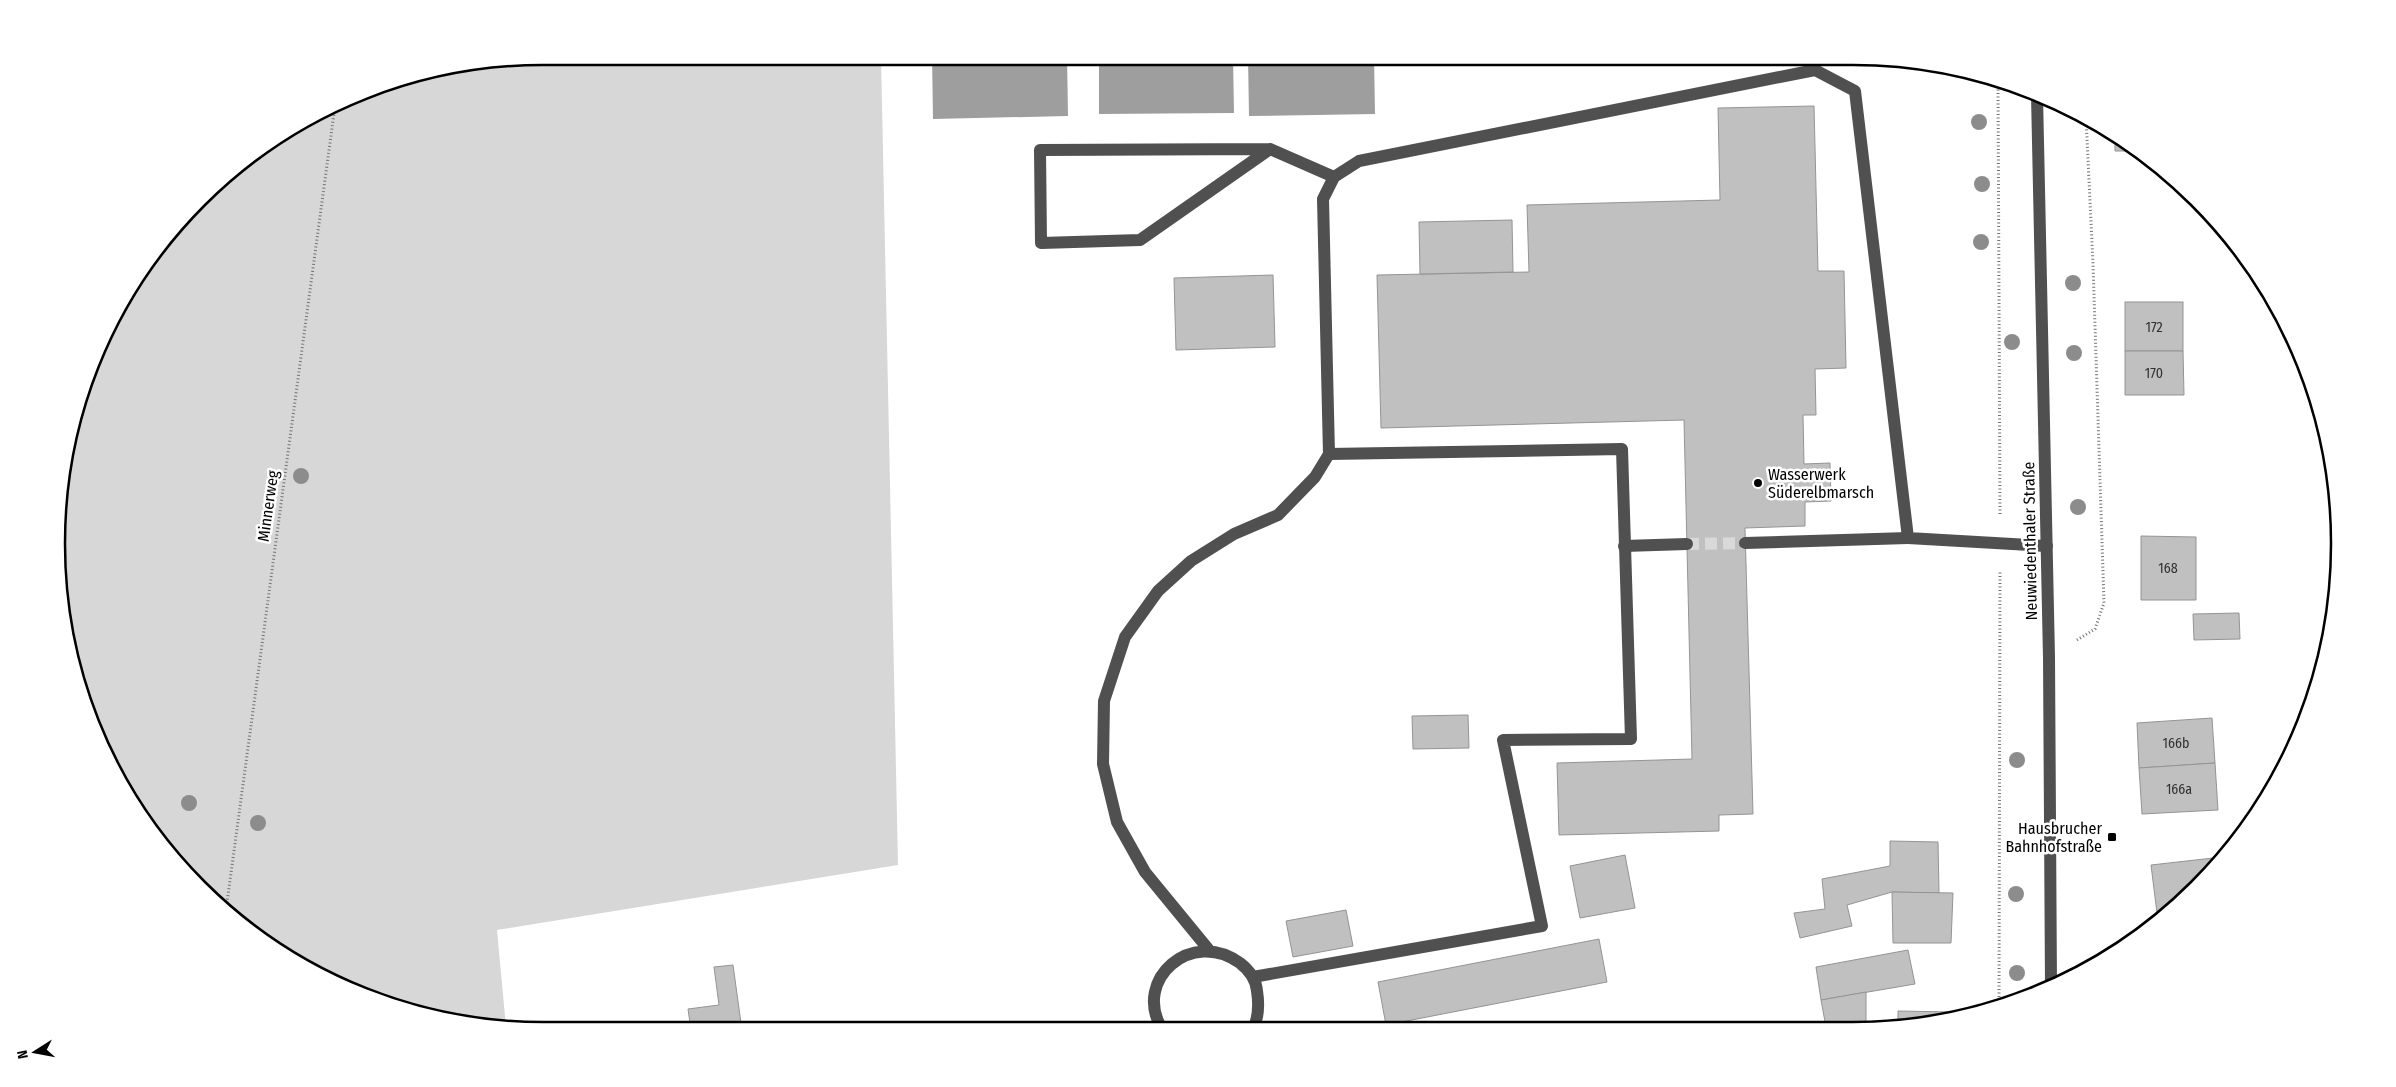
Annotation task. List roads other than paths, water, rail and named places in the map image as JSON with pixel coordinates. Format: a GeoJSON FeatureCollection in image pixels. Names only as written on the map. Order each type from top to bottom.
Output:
{"type":"FeatureCollection","features":[{"type":"Feature","properties":{"kind":"street"},"geometry":{"type":"LineString","coordinates":[[1210,950],[1145,872],[1117,822],[1103,764],[1104,701],[1125,637],[1158,591],[1191,561],[1234,534],[1278,515],[1315,477],[1329,454],[1323,199],[1334,177],[1358,161],[1815,70],[1855,91],[1908,538]]}},
{"type":"Feature","properties":{"kind":"street","name":"Neuwiedenthaler Straße"},"geometry":{"type":"LineString","coordinates":[[2037,102],[2049,657],[2051,979]]}},
{"type":"Feature","properties":{"kind":"street"},"geometry":{"type":"LineString","coordinates":[[1270,149],[1140,240],[1041,243],[1040,150],[1270,149],[1334,177]]}},
{"type":"Feature","properties":{"kind":"street"},"geometry":{"type":"LineString","coordinates":[[1253,977],[1542,926],[1503,740],[1631,739],[1622,449],[1329,454]]}},
{"type":"Feature","properties":{"kind":"street"},"geometry":{"type":"LineString","coordinates":[[1745,543],[1908,538],[2047,546]]}},
{"type":"Feature","properties":{"kind":"street"},"geometry":{"type":"LineString","coordinates":[[1624,546],[1687,544]]}},
{"type":"Feature","properties":{"kind":"street"},"geometry":{"type":"LineString","coordinates":[[1158,1022],[1154,1000],[1159,980],[1172,964],[1189,953],[1210,950],[1229,956],[1246,968],[1253,977],[1257,986],[1259,1006],[1255,1022]]}},
{"type":"Feature","properties":{"kind":"tunnel"},"geometry":{"type":"LineString","coordinates":[[1687,544],[1745,543]]}},
{"type":"Feature","properties":{"kind":"place","name":"Wasserwerk Süderelbmarsch"},"geometry":{"type":"Point","coordinates":[1758,483]}},
{"type":"Feature","properties":{"kind":"place","name":"Hausbrucher Bahnhofstraße"},"geometry":{"type":"Point","coordinates":[2112,837]}}]}
